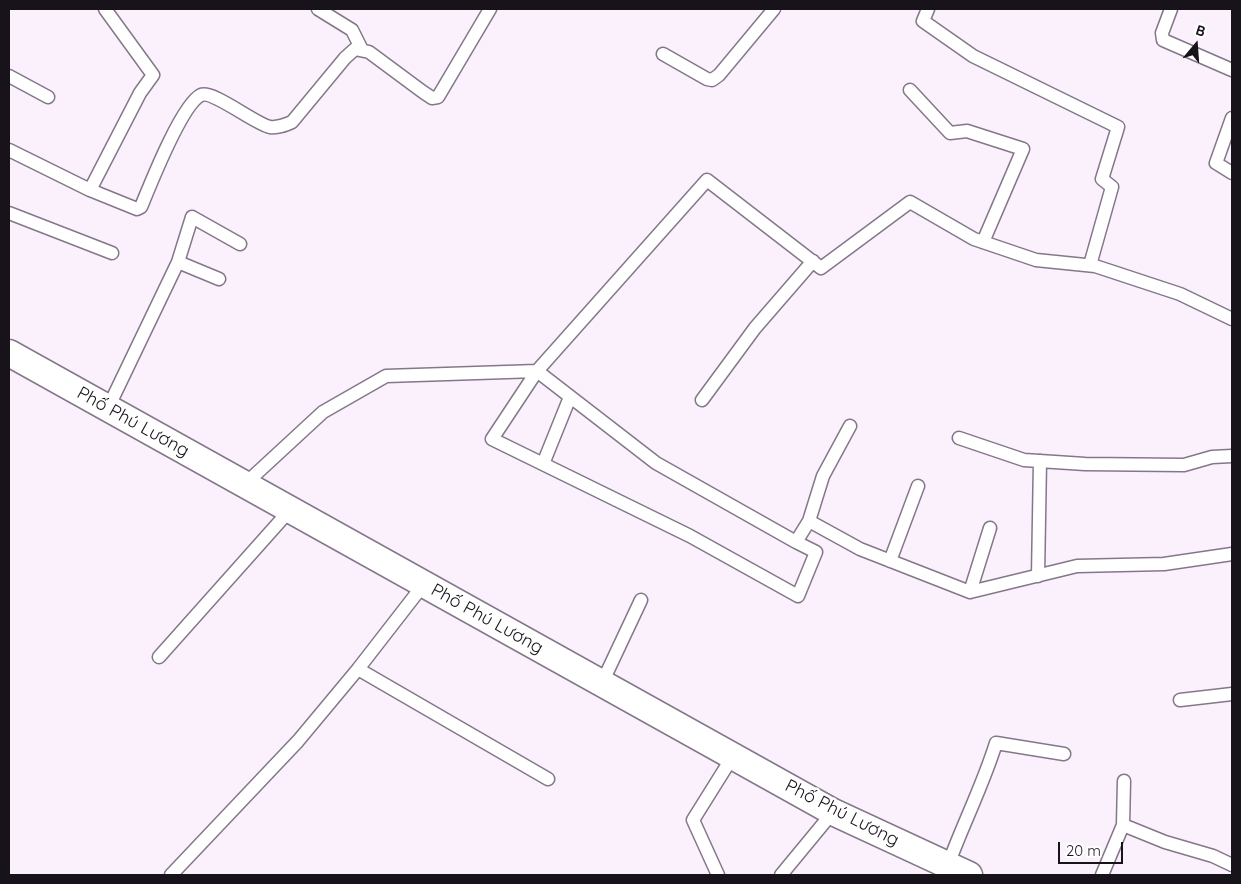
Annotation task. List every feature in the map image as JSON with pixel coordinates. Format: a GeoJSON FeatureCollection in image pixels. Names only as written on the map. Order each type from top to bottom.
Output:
{"type":"FeatureCollection","features":[{"type":"Feature","properties":{"kind":"street","name":"Phố Phú Lương"},"geometry":{"type":"LineString","coordinates":[[9,353],[833,812],[959,870]]}},
{"type":"Feature","properties":{"kind":"lane"},"geometry":{"type":"LineString","coordinates":[[90,190],[140,93],[154,75],[105,9]]}},
{"type":"Feature","properties":{"kind":"lane"},"geometry":{"type":"LineString","coordinates":[[318,9],[352,30],[362,50]]}},
{"type":"Feature","properties":{"kind":"lane"},"geometry":{"type":"LineString","coordinates":[[9,150],[90,190],[130,207],[141,207],[184,113],[199,96],[206,94],[215,98],[266,126],[284,126],[292,122],[351,51],[362,50],[369,52],[432,98],[438,97],[490,9]]}},
{"type":"Feature","properties":{"kind":"lane"},"geometry":{"type":"LineString","coordinates":[[663,54],[712,80],[719,75],[774,9]]}},
{"type":"Feature","properties":{"kind":"lane"},"geometry":{"type":"LineString","coordinates":[[928,9],[923,21],[973,56],[1118,127],[1102,179],[1112,187],[1090,265]]}},
{"type":"Feature","properties":{"kind":"lane"},"geometry":{"type":"LineString","coordinates":[[1171,9],[1162,33],[1163,40],[1232,70]]}},
{"type":"Feature","properties":{"kind":"lane"},"geometry":{"type":"LineString","coordinates":[[9,76],[48,97]]}},
{"type":"Feature","properties":{"kind":"lane"},"geometry":{"type":"LineString","coordinates":[[910,90],[950,133],[966,131],[1024,149],[983,242]]}},
{"type":"Feature","properties":{"kind":"lane"},"geometry":{"type":"LineString","coordinates":[[1232,118],[1216,163],[1232,173]]}},
{"type":"Feature","properties":{"kind":"lane"},"geometry":{"type":"LineString","coordinates":[[245,484],[323,412],[386,376],[537,370],[656,464],[816,552],[798,596],[690,536],[492,439],[537,370],[707,180],[821,268],[910,202],[974,239],[1036,260],[1090,265],[1180,294],[1232,319]]}},
{"type":"Feature","properties":{"kind":"lane"},"geometry":{"type":"LineString","coordinates":[[9,213],[112,254]]}},
{"type":"Feature","properties":{"kind":"lane"},"geometry":{"type":"LineString","coordinates":[[108,408],[178,262],[192,217],[240,244]]}},
{"type":"Feature","properties":{"kind":"lane"},"geometry":{"type":"LineString","coordinates":[[702,400],[755,328],[813,261]]}},
{"type":"Feature","properties":{"kind":"lane"},"geometry":{"type":"LineString","coordinates":[[178,262],[219,279]]}},
{"type":"Feature","properties":{"kind":"lane"},"geometry":{"type":"LineString","coordinates":[[543,464],[570,396]]}},
{"type":"Feature","properties":{"kind":"lane"},"geometry":{"type":"LineString","coordinates":[[796,542],[809,522],[823,476],[850,426]]}},
{"type":"Feature","properties":{"kind":"lane"},"geometry":{"type":"LineString","coordinates":[[959,438],[1024,460],[1184,465],[1212,457],[1232,456]]}},
{"type":"Feature","properties":{"kind":"lane"},"geometry":{"type":"LineString","coordinates":[[1038,576],[1040,461]]}},
{"type":"Feature","properties":{"kind":"lane"},"geometry":{"type":"LineString","coordinates":[[890,561],[918,486]]}},
{"type":"Feature","properties":{"kind":"lane"},"geometry":{"type":"LineString","coordinates":[[159,658],[290,510]]}},
{"type":"Feature","properties":{"kind":"lane"},"geometry":{"type":"LineString","coordinates":[[809,522],[860,549],[970,592],[1077,566],[1164,564],[1232,554]]}},
{"type":"Feature","properties":{"kind":"lane"},"geometry":{"type":"LineString","coordinates":[[970,592],[990,528]]}},
{"type":"Feature","properties":{"kind":"lane"},"geometry":{"type":"LineString","coordinates":[[172,875],[298,742],[424,584]]}},
{"type":"Feature","properties":{"kind":"lane"},"geometry":{"type":"LineString","coordinates":[[602,683],[641,600]]}},
{"type":"Feature","properties":{"kind":"lane"},"geometry":{"type":"LineString","coordinates":[[358,669],[548,779]]}},
{"type":"Feature","properties":{"kind":"lane"},"geometry":{"type":"LineString","coordinates":[[1180,700],[1232,694]]}},
{"type":"Feature","properties":{"kind":"lane"},"geometry":{"type":"LineString","coordinates":[[959,870],[966,815],[988,770],[996,743],[1064,754]]}},
{"type":"Feature","properties":{"kind":"lane"},"geometry":{"type":"LineString","coordinates":[[718,875],[693,820],[732,756]]}},
{"type":"Feature","properties":{"kind":"lane"},"geometry":{"type":"LineString","coordinates":[[1102,875],[1123,825],[1124,781]]}},
{"type":"Feature","properties":{"kind":"lane"},"geometry":{"type":"LineString","coordinates":[[781,875],[833,812]]}},
{"type":"Feature","properties":{"kind":"lane"},"geometry":{"type":"LineString","coordinates":[[1123,825],[1165,842],[1213,856],[1232,866]]}}]}
